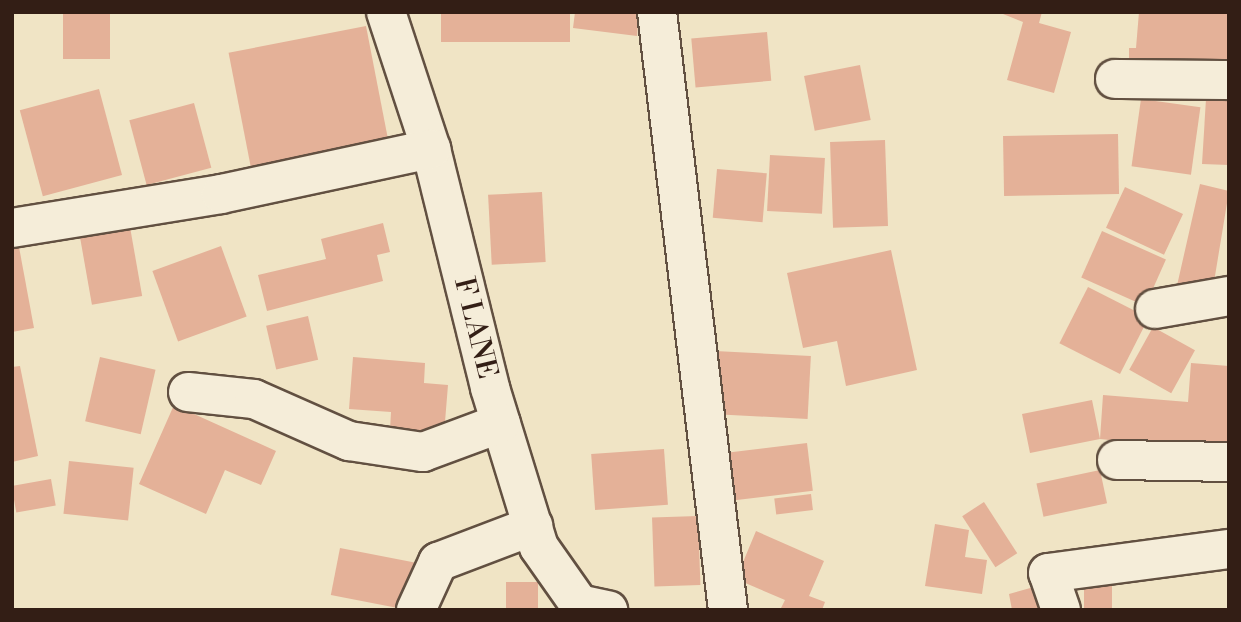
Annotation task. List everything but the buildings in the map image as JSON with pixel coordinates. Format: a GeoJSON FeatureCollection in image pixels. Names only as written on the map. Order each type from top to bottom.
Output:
{"type":"FeatureCollection","features":[{"type":"Feature","properties":{"kind":"street","name":"F LANE"},"geometry":{"type":"LineString","coordinates":[[386,12],[431,149],[501,423],[539,547],[579,604],[608,610]]}},
{"type":"Feature","properties":{"kind":"street"},"geometry":{"type":"LineString","coordinates":[[657,12],[728,610]]}},
{"type":"Feature","properties":{"kind":"street"},"geometry":{"type":"LineString","coordinates":[[1115,79],[1229,80]]}},
{"type":"Feature","properties":{"kind":"street"},"geometry":{"type":"LineString","coordinates":[[12,228],[221,194],[431,149]]}},
{"type":"Feature","properties":{"kind":"street"},"geometry":{"type":"LineString","coordinates":[[1155,309],[1229,296]]}},
{"type":"Feature","properties":{"kind":"street"},"geometry":{"type":"LineString","coordinates":[[188,392],[254,399],[349,441],[423,452],[501,423]]}},
{"type":"Feature","properties":{"kind":"street"},"geometry":{"type":"LineString","coordinates":[[1117,460],[1229,462]]}},
{"type":"Feature","properties":{"kind":"street"},"geometry":{"type":"LineString","coordinates":[[416,610],[438,562],[533,526]]}},
{"type":"Feature","properties":{"kind":"street"},"geometry":{"type":"LineString","coordinates":[[1061,610],[1048,573],[1229,549]]}}]}
